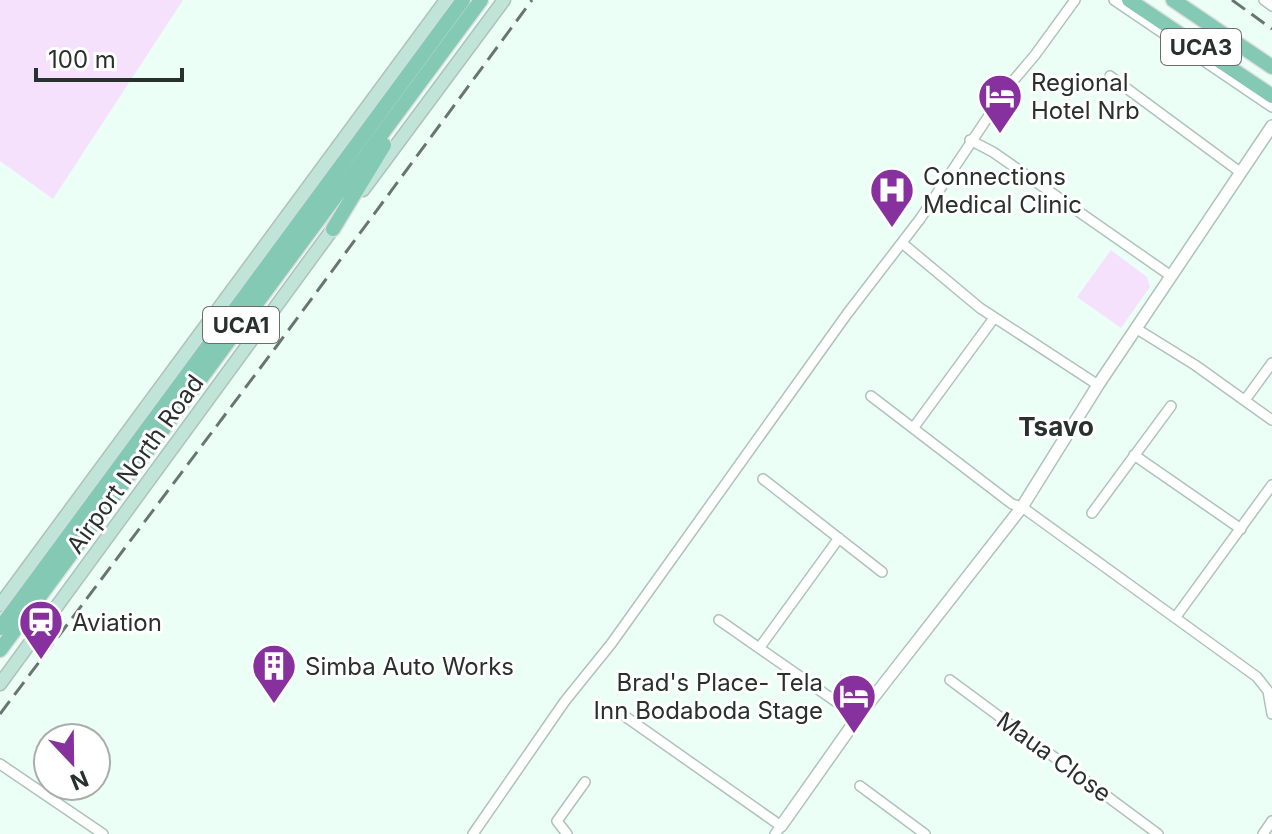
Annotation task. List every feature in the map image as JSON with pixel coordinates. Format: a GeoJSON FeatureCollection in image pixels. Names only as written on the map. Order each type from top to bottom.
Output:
{"type":"FeatureCollection","features":[{"type":"Feature","properties":{"kind":"main road","name":"Airport North Road"},"geometry":{"type":"LineString","coordinates":[[0,605],[446,0]]}},
{"type":"Feature","properties":{"kind":"main road","name":"Airport North Road"},"geometry":{"type":"LineString","coordinates":[[0,628],[463,0]]}},
{"type":"Feature","properties":{"kind":"main road","name":"Airport North Road"},"geometry":{"type":"LineString","coordinates":[[0,650],[481,0]]}},
{"type":"Feature","properties":{"kind":"main road","name":"Airport North Road"},"geometry":{"type":"LineString","coordinates":[[0,684],[504,0]]}},
{"type":"Feature","properties":{"kind":"main road","name":"UCA3"},"geometry":{"type":"LineString","coordinates":[[1129,0],[1272,96]]}},
{"type":"Feature","properties":{"kind":"main road","name":"UCA3"},"geometry":{"type":"LineString","coordinates":[[1173,0],[1272,67]]}},
{"type":"Feature","properties":{"kind":"main road"},"geometry":{"type":"LineString","coordinates":[[333,229],[382,150],[404,105]]}},
{"type":"Feature","properties":{"kind":"street"},"geometry":{"type":"LineString","coordinates":[[473,834],[565,701],[602,656],[847,314],[945,184],[970,140],[1008,87],[1075,0]]}},
{"type":"Feature","properties":{"kind":"street"},"geometry":{"type":"LineString","coordinates":[[1114,0],[1272,107]]}},
{"type":"Feature","properties":{"kind":"street"},"geometry":{"type":"LineString","coordinates":[[1264,0],[1272,6]]}},
{"type":"Feature","properties":{"kind":"street"},"geometry":{"type":"LineString","coordinates":[[1110,76],[1240,172]]}},
{"type":"Feature","properties":{"kind":"street"},"geometry":{"type":"LineString","coordinates":[[626,717],[778,830],[858,717],[1022,507],[1098,385],[1272,126]]}},
{"type":"Feature","properties":{"kind":"street"},"geometry":{"type":"LineString","coordinates":[[970,140],[993,152],[1171,276]]}},
{"type":"Feature","properties":{"kind":"street"},"geometry":{"type":"LineString","coordinates":[[902,243],[965,297],[1098,385]]}},
{"type":"Feature","properties":{"kind":"street"},"geometry":{"type":"LineString","coordinates":[[914,427],[994,318]]}},
{"type":"Feature","properties":{"kind":"street"},"geometry":{"type":"LineString","coordinates":[[1137,329],[1272,420]]}},
{"type":"Feature","properties":{"kind":"street"},"geometry":{"type":"LineString","coordinates":[[1245,400],[1272,363]]}},
{"type":"Feature","properties":{"kind":"street"},"geometry":{"type":"LineString","coordinates":[[871,396],[1012,504],[1022,507],[1257,677],[1270,691],[1272,714]]}},
{"type":"Feature","properties":{"kind":"street"},"geometry":{"type":"LineString","coordinates":[[1092,513],[1171,406]]}},
{"type":"Feature","properties":{"kind":"street"},"geometry":{"type":"LineString","coordinates":[[1134,455],[1241,529]]}},
{"type":"Feature","properties":{"kind":"street"},"geometry":{"type":"LineString","coordinates":[[763,479],[882,572]]}},
{"type":"Feature","properties":{"kind":"street"},"geometry":{"type":"LineString","coordinates":[[1175,618],[1272,485]]}},
{"type":"Feature","properties":{"kind":"street"},"geometry":{"type":"LineString","coordinates":[[760,647],[839,538]]}},
{"type":"Feature","properties":{"kind":"street"},"geometry":{"type":"LineString","coordinates":[[719,620],[858,717]]}},
{"type":"Feature","properties":{"kind":"street","name":"Maua Close"},"geometry":{"type":"LineString","coordinates":[[950,680],[1158,834]]}},
{"type":"Feature","properties":{"kind":"street"},"geometry":{"type":"LineString","coordinates":[[0,764],[103,834]]}},
{"type":"Feature","properties":{"kind":"street"},"geometry":{"type":"LineString","coordinates":[[567,834],[557,821],[585,782]]}},
{"type":"Feature","properties":{"kind":"street"},"geometry":{"type":"LineString","coordinates":[[860,786],[925,834]]}},
{"type":"Feature","properties":{"kind":"street"},"geometry":{"type":"LineString","coordinates":[[1263,834],[1272,821]]}},
{"type":"Feature","properties":{"kind":"shaded area"},"geometry":{"type":"Polygon","coordinates":[[[0,0],[183,0],[53,199],[0,161],[0,0]]]}},
{"type":"Feature","properties":{"kind":"shaded area"},"geometry":{"type":"Polygon","coordinates":[[[1111,250],[1147,277],[1150,287],[1121,328],[1077,297],[1111,250]]]}},
{"type":"Feature","properties":{"kind":"railway"},"geometry":{"type":"LineString","coordinates":[[0,714],[532,0]]}},
{"type":"Feature","properties":{"kind":"railway"},"geometry":{"type":"LineString","coordinates":[[1232,0],[1272,29]]}},
{"type":"Feature","properties":{"kind":"place","name":"Regional Hotel Nrb"},"geometry":{"type":"Point","coordinates":[1000,135]}},
{"type":"Feature","properties":{"kind":"place","name":"Connections Medical Clinic"},"geometry":{"type":"Point","coordinates":[892,229]}},
{"type":"Feature","properties":{"kind":"place","name":"Aviation"},"geometry":{"type":"Point","coordinates":[41,661]}},
{"type":"Feature","properties":{"kind":"place","name":"Simba Auto Works"},"geometry":{"type":"Point","coordinates":[274,705]}},
{"type":"Feature","properties":{"kind":"place","name":"Brad's Place- Tela Inn Bodaboda Stage"},"geometry":{"type":"Point","coordinates":[854,735]}},
{"type":"Feature","properties":{"kind":"district","name":"Tsavo"},"geometry":{"type":"Point","coordinates":[1056,426]}}]}
